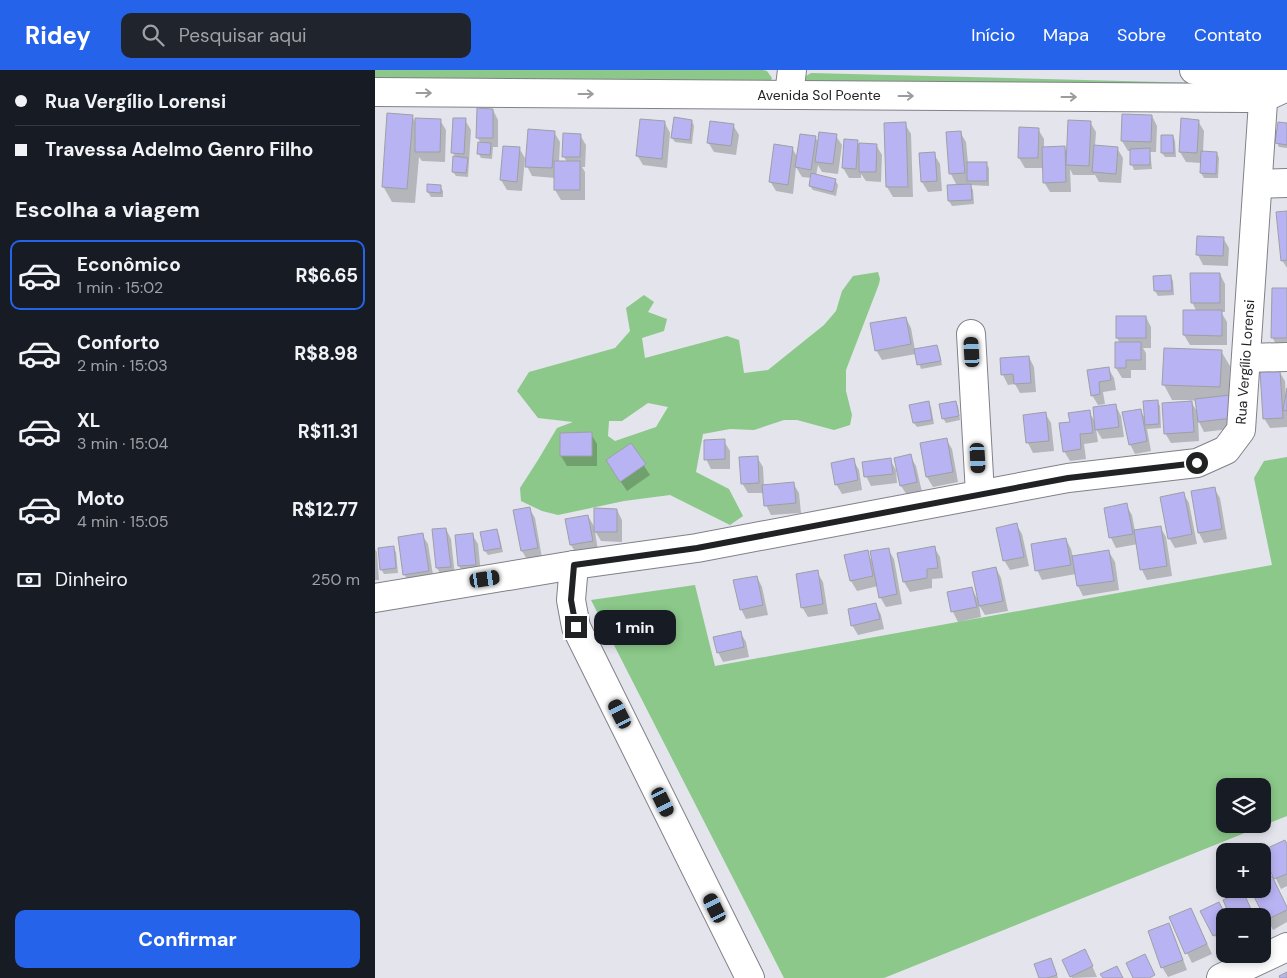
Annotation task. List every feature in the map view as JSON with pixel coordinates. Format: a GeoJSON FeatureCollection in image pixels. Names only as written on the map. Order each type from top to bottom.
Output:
{"type":"FeatureCollection","features":[{"type":"Feature","properties":{"kind":"street"},"geometry":{"type":"LineString","coordinates":[[1194,70],[1275,83]]}},
{"type":"Feature","properties":{"kind":"street","name":"Avenida Sol Poente"},"geometry":{"type":"LineString","coordinates":[[375,92],[790,82],[1275,83]]}},
{"type":"Feature","properties":{"kind":"street","name":"Rua Vergílio Lorensi"},"geometry":{"type":"LineString","coordinates":[[375,598],[574,565],[697,548],[1068,478],[1197,463],[1226,450],[1241,430],[1258,184],[1275,83]]}},
{"type":"Feature","properties":{"kind":"street"},"geometry":{"type":"LineString","coordinates":[[1258,184],[1287,183]]}},
{"type":"Feature","properties":{"kind":"street"},"geometry":{"type":"LineString","coordinates":[[971,334],[980,494]]}},
{"type":"Feature","properties":{"kind":"street"},"geometry":{"type":"LineString","coordinates":[[1246,358],[1287,357]]}},
{"type":"Feature","properties":{"kind":"street"},"geometry":{"type":"LineString","coordinates":[[574,565],[571,600],[576,627],[750,978]]}},
{"type":"Feature","properties":{"kind":"street"},"geometry":{"type":"LineString","coordinates":[[1221,978],[1287,947]]}},
{"type":"Feature","properties":{"kind":"green space"},"geometry":{"type":"Polygon","coordinates":[[[375,70],[763,70],[767,71],[772,78],[769,85],[375,80],[375,70]]]}},
{"type":"Feature","properties":{"kind":"green space"},"geometry":{"type":"Polygon","coordinates":[[[811,73],[1239,84],[1243,87],[803,82],[806,76],[811,73]]]}},
{"type":"Feature","properties":{"kind":"green space"},"geometry":{"type":"Polygon","coordinates":[[[878,272],[880,279],[846,370],[846,391],[852,415],[850,425],[834,430],[797,420],[784,420],[754,430],[730,429],[703,434],[696,472],[729,489],[743,516],[730,525],[670,495],[624,501],[558,515],[542,511],[521,501],[520,488],[557,428],[573,422],[538,418],[517,391],[529,372],[615,348],[630,331],[626,308],[644,295],[654,302],[648,312],[667,319],[664,331],[642,338],[645,358],[727,336],[739,340],[744,373],[768,370],[824,325],[836,311],[842,291],[853,276],[878,272]],[[648,403],[622,421],[609,421],[608,436],[615,441],[656,427],[668,407],[648,403]]]}},
{"type":"Feature","properties":{"kind":"green space"},"geometry":{"type":"Polygon","coordinates":[[[1287,457],[1287,816],[1271,822],[1271,778],[1216,778],[1216,833],[1245,833],[884,978],[784,978],[591,600],[695,585],[715,666],[1272,565],[1254,478],[1264,461],[1287,457]]]}},
{"type":"Feature","properties":{"kind":"building"},"geometry":{"type":"Polygon","coordinates":[[[477,108],[493,109],[493,138],[476,138],[477,108]]]}},
{"type":"Feature","properties":{"kind":"building"},"geometry":{"type":"Polygon","coordinates":[[[387,113],[413,115],[407,189],[382,187],[387,113]]]}},
{"type":"Feature","properties":{"kind":"building"},"geometry":{"type":"Polygon","coordinates":[[[1122,114],[1152,115],[1151,142],[1121,141],[1122,114]]]}},
{"type":"Feature","properties":{"kind":"building"},"geometry":{"type":"Polygon","coordinates":[[[674,117],[692,120],[690,140],[671,138],[674,117]]]}},
{"type":"Feature","properties":{"kind":"building"},"geometry":{"type":"Polygon","coordinates":[[[415,118],[441,119],[440,152],[415,152],[415,118]]]}},
{"type":"Feature","properties":{"kind":"building"},"geometry":{"type":"Polygon","coordinates":[[[453,118],[466,118],[464,154],[451,153],[453,118]]]}},
{"type":"Feature","properties":{"kind":"building"},"geometry":{"type":"Polygon","coordinates":[[[1181,118],[1199,120],[1197,153],[1179,152],[1181,118]]]}},
{"type":"Feature","properties":{"kind":"building"},"geometry":{"type":"Polygon","coordinates":[[[640,119],[665,121],[662,159],[636,156],[640,119]]]}},
{"type":"Feature","properties":{"kind":"building"},"geometry":{"type":"Polygon","coordinates":[[[1068,120],[1091,121],[1089,166],[1066,165],[1068,120]]]}},
{"type":"Feature","properties":{"kind":"building"},"geometry":{"type":"Polygon","coordinates":[[[710,121],[734,124],[731,146],[707,143],[710,121]]]}},
{"type":"Feature","properties":{"kind":"building"},"geometry":{"type":"Polygon","coordinates":[[[906,122],[908,187],[886,187],[884,123],[906,122]]]}},
{"type":"Feature","properties":{"kind":"building"},"geometry":{"type":"Polygon","coordinates":[[[1278,122],[1287,123],[1287,145],[1275,143],[1278,122]]]}},
{"type":"Feature","properties":{"kind":"building"},"geometry":{"type":"Polygon","coordinates":[[[1019,127],[1039,128],[1038,158],[1018,158],[1019,127]]]}},
{"type":"Feature","properties":{"kind":"building"},"geometry":{"type":"Polygon","coordinates":[[[528,129],[555,131],[552,168],[525,167],[528,129]]]}},
{"type":"Feature","properties":{"kind":"building"},"geometry":{"type":"Polygon","coordinates":[[[961,131],[965,173],[949,174],[946,132],[961,131]]]}},
{"type":"Feature","properties":{"kind":"building"},"geometry":{"type":"Polygon","coordinates":[[[819,132],[837,134],[833,164],[815,162],[819,132]]]}},
{"type":"Feature","properties":{"kind":"building"},"geometry":{"type":"Polygon","coordinates":[[[563,133],[581,134],[580,157],[562,157],[563,133]]]}},
{"type":"Feature","properties":{"kind":"building"},"geometry":{"type":"Polygon","coordinates":[[[800,134],[816,136],[811,170],[795,167],[800,134]]]}},
{"type":"Feature","properties":{"kind":"building"},"geometry":{"type":"Polygon","coordinates":[[[1161,135],[1173,135],[1174,153],[1161,153],[1161,135]]]}},
{"type":"Feature","properties":{"kind":"building"},"geometry":{"type":"Polygon","coordinates":[[[844,139],[858,140],[856,169],[842,168],[844,139]]]}},
{"type":"Feature","properties":{"kind":"building"},"geometry":{"type":"Polygon","coordinates":[[[478,142],[491,143],[490,155],[477,154],[478,142]]]}},
{"type":"Feature","properties":{"kind":"building"},"geometry":{"type":"Polygon","coordinates":[[[859,143],[877,144],[876,172],[859,172],[859,143]]]}},
{"type":"Feature","properties":{"kind":"building"},"geometry":{"type":"Polygon","coordinates":[[[774,144],[793,147],[788,185],[769,182],[774,144]]]}},
{"type":"Feature","properties":{"kind":"building"},"geometry":{"type":"Polygon","coordinates":[[[1094,145],[1118,147],[1116,174],[1092,172],[1094,145]]]}},
{"type":"Feature","properties":{"kind":"building"},"geometry":{"type":"Polygon","coordinates":[[[503,146],[520,147],[517,182],[500,180],[503,146]]]}},
{"type":"Feature","properties":{"kind":"building"},"geometry":{"type":"Polygon","coordinates":[[[1065,146],[1066,182],[1043,183],[1042,147],[1065,146]]]}},
{"type":"Feature","properties":{"kind":"building"},"geometry":{"type":"Polygon","coordinates":[[[1150,148],[1150,165],[1130,165],[1130,149],[1150,148]]]}},
{"type":"Feature","properties":{"kind":"building"},"geometry":{"type":"Polygon","coordinates":[[[1201,151],[1217,152],[1216,174],[1200,173],[1201,151]]]}},
{"type":"Feature","properties":{"kind":"building"},"geometry":{"type":"Polygon","coordinates":[[[935,152],[937,181],[921,182],[919,153],[935,152]]]}},
{"type":"Feature","properties":{"kind":"building"},"geometry":{"type":"Polygon","coordinates":[[[453,156],[468,158],[466,173],[452,172],[453,156]]]}},
{"type":"Feature","properties":{"kind":"building"},"geometry":{"type":"Polygon","coordinates":[[[554,161],[580,161],[580,190],[554,190],[554,161]]]}},
{"type":"Feature","properties":{"kind":"building"},"geometry":{"type":"Polygon","coordinates":[[[967,162],[987,162],[987,181],[967,181],[967,162]]]}},
{"type":"Feature","properties":{"kind":"building"},"geometry":{"type":"Polygon","coordinates":[[[811,173],[836,179],[833,192],[809,186],[811,173]]]}},
{"type":"Feature","properties":{"kind":"building"},"geometry":{"type":"Polygon","coordinates":[[[427,184],[441,185],[441,193],[427,192],[427,184]]]}},
{"type":"Feature","properties":{"kind":"building"},"geometry":{"type":"Polygon","coordinates":[[[971,184],[972,200],[948,201],[947,185],[971,184]]]}},
{"type":"Feature","properties":{"kind":"building"},"geometry":{"type":"Polygon","coordinates":[[[1287,211],[1287,260],[1281,261],[1276,212],[1287,211]]]}},
{"type":"Feature","properties":{"kind":"building"},"geometry":{"type":"Polygon","coordinates":[[[1197,236],[1224,237],[1223,256],[1196,255],[1197,236]]]}},
{"type":"Feature","properties":{"kind":"building"},"geometry":{"type":"Polygon","coordinates":[[[1190,273],[1220,273],[1220,303],[1191,303],[1190,273]]]}},
{"type":"Feature","properties":{"kind":"building"},"geometry":{"type":"Polygon","coordinates":[[[1171,275],[1172,291],[1154,291],[1153,276],[1171,275]]]}},
{"type":"Feature","properties":{"kind":"building"},"geometry":{"type":"Polygon","coordinates":[[[1272,288],[1287,288],[1287,338],[1271,338],[1272,288]]]}},
{"type":"Feature","properties":{"kind":"building"},"geometry":{"type":"Polygon","coordinates":[[[1183,310],[1222,310],[1222,336],[1183,335],[1183,310]]]}},
{"type":"Feature","properties":{"kind":"building"},"geometry":{"type":"Polygon","coordinates":[[[1116,316],[1146,316],[1146,338],[1116,338],[1116,316]]]}},
{"type":"Feature","properties":{"kind":"building"},"geometry":{"type":"Polygon","coordinates":[[[906,317],[911,344],[875,351],[870,323],[906,317]]]}},
{"type":"Feature","properties":{"kind":"building"},"geometry":{"type":"Polygon","coordinates":[[[1115,342],[1141,342],[1141,360],[1126,360],[1126,368],[1115,368],[1115,342]]]}},
{"type":"Feature","properties":{"kind":"building"},"geometry":{"type":"Polygon","coordinates":[[[937,345],[941,361],[917,365],[914,349],[937,345]]]}},
{"type":"Feature","properties":{"kind":"building"},"geometry":{"type":"Polygon","coordinates":[[[1164,348],[1222,350],[1220,387],[1162,385],[1164,348]]]}},
{"type":"Feature","properties":{"kind":"building"},"geometry":{"type":"Polygon","coordinates":[[[1029,356],[1031,383],[1014,384],[1013,374],[1001,375],[1000,358],[1029,356]]]}},
{"type":"Feature","properties":{"kind":"building"},"geometry":{"type":"Polygon","coordinates":[[[1109,367],[1111,380],[1099,382],[1100,394],[1091,396],[1087,370],[1109,367]]]}},
{"type":"Feature","properties":{"kind":"building"},"geometry":{"type":"Polygon","coordinates":[[[1280,370],[1283,418],[1263,419],[1260,371],[1280,370]]]}},
{"type":"Feature","properties":{"kind":"building"},"geometry":{"type":"Polygon","coordinates":[[[1287,388],[1287,411],[1283,410],[1287,388]]]}},
{"type":"Feature","properties":{"kind":"building"},"geometry":{"type":"Polygon","coordinates":[[[1230,395],[1233,418],[1198,422],[1195,399],[1230,395]]]}},
{"type":"Feature","properties":{"kind":"building"},"geometry":{"type":"Polygon","coordinates":[[[1158,400],[1159,424],[1145,425],[1143,401],[1158,400]]]}},
{"type":"Feature","properties":{"kind":"building"},"geometry":{"type":"Polygon","coordinates":[[[929,401],[932,420],[913,423],[909,405],[929,401]]]}},
{"type":"Feature","properties":{"kind":"building"},"geometry":{"type":"Polygon","coordinates":[[[956,401],[959,416],[942,419],[939,404],[956,401]]]}},
{"type":"Feature","properties":{"kind":"building"},"geometry":{"type":"Polygon","coordinates":[[[1192,401],[1194,432],[1164,434],[1162,403],[1192,401]]]}},
{"type":"Feature","properties":{"kind":"building"},"geometry":{"type":"Polygon","coordinates":[[[1116,404],[1119,427],[1095,430],[1093,407],[1116,404]]]}},
{"type":"Feature","properties":{"kind":"building"},"geometry":{"type":"Polygon","coordinates":[[[1141,409],[1147,441],[1129,445],[1122,412],[1141,409]]]}},
{"type":"Feature","properties":{"kind":"building"},"geometry":{"type":"Polygon","coordinates":[[[1090,410],[1093,433],[1080,434],[1081,449],[1063,452],[1059,423],[1070,422],[1068,413],[1090,410]]]}},
{"type":"Feature","properties":{"kind":"building"},"geometry":{"type":"Polygon","coordinates":[[[1046,412],[1049,441],[1026,443],[1023,415],[1046,412]]]}},
{"type":"Feature","properties":{"kind":"building"},"geometry":{"type":"Polygon","coordinates":[[[592,432],[592,456],[560,456],[560,433],[592,432]]]}},
{"type":"Feature","properties":{"kind":"building"},"geometry":{"type":"Polygon","coordinates":[[[947,438],[953,472],[926,477],[920,443],[947,438]]]}},
{"type":"Feature","properties":{"kind":"building"},"geometry":{"type":"Polygon","coordinates":[[[725,439],[725,459],[704,460],[704,440],[725,439]]]}},
{"type":"Feature","properties":{"kind":"building"},"geometry":{"type":"Polygon","coordinates":[[[631,443],[646,464],[620,482],[606,460],[631,443]]]}},
{"type":"Feature","properties":{"kind":"building"},"geometry":{"type":"Polygon","coordinates":[[[911,454],[917,482],[900,486],[894,458],[911,454]]]}},
{"type":"Feature","properties":{"kind":"building"},"geometry":{"type":"Polygon","coordinates":[[[758,456],[759,483],[741,484],[739,457],[758,456]]]}},
{"type":"Feature","properties":{"kind":"building"},"geometry":{"type":"Polygon","coordinates":[[[854,458],[858,480],[835,485],[831,463],[854,458]]]}},
{"type":"Feature","properties":{"kind":"building"},"geometry":{"type":"Polygon","coordinates":[[[891,458],[893,474],[864,477],[862,462],[891,458]]]}},
{"type":"Feature","properties":{"kind":"building"},"geometry":{"type":"Polygon","coordinates":[[[794,482],[796,503],[764,506],[762,485],[794,482]]]}},
{"type":"Feature","properties":{"kind":"building"},"geometry":{"type":"Polygon","coordinates":[[[1215,487],[1222,529],[1198,533],[1191,491],[1215,487]]]}},
{"type":"Feature","properties":{"kind":"building"},"geometry":{"type":"Polygon","coordinates":[[[1184,492],[1192,534],[1168,539],[1160,497],[1184,492]]]}},
{"type":"Feature","properties":{"kind":"building"},"geometry":{"type":"Polygon","coordinates":[[[1127,503],[1133,534],[1109,538],[1104,508],[1127,503]]]}},
{"type":"Feature","properties":{"kind":"building"},"geometry":{"type":"Polygon","coordinates":[[[530,507],[538,548],[521,551],[513,510],[530,507]]]}},
{"type":"Feature","properties":{"kind":"building"},"geometry":{"type":"Polygon","coordinates":[[[594,508],[617,509],[617,532],[594,532],[594,508]]]}},
{"type":"Feature","properties":{"kind":"building"},"geometry":{"type":"Polygon","coordinates":[[[588,515],[593,541],[570,545],[565,519],[588,515]]]}},
{"type":"Feature","properties":{"kind":"building"},"geometry":{"type":"Polygon","coordinates":[[[1017,523],[1024,557],[1003,561],[996,528],[1017,523]]]}},
{"type":"Feature","properties":{"kind":"building"},"geometry":{"type":"Polygon","coordinates":[[[1161,526],[1167,566],[1140,570],[1134,530],[1161,526]]]}},
{"type":"Feature","properties":{"kind":"building"},"geometry":{"type":"Polygon","coordinates":[[[446,528],[451,567],[436,568],[432,529],[446,528]]]}},
{"type":"Feature","properties":{"kind":"building"},"geometry":{"type":"Polygon","coordinates":[[[497,529],[501,548],[484,551],[480,532],[497,529]]]}},
{"type":"Feature","properties":{"kind":"building"},"geometry":{"type":"Polygon","coordinates":[[[423,533],[429,571],[403,575],[398,537],[423,533]]]}},
{"type":"Feature","properties":{"kind":"building"},"geometry":{"type":"Polygon","coordinates":[[[473,533],[476,565],[458,566],[455,535],[473,533]]]}},
{"type":"Feature","properties":{"kind":"building"},"geometry":{"type":"Polygon","coordinates":[[[1066,538],[1071,565],[1035,571],[1031,544],[1066,538]]]}},
{"type":"Feature","properties":{"kind":"building"},"geometry":{"type":"Polygon","coordinates":[[[394,546],[396,568],[380,570],[378,548],[394,546]]]}},
{"type":"Feature","properties":{"kind":"building"},"geometry":{"type":"Polygon","coordinates":[[[935,546],[938,568],[927,569],[927,578],[903,582],[897,553],[935,546]]]}},
{"type":"Feature","properties":{"kind":"building"},"geometry":{"type":"Polygon","coordinates":[[[889,548],[897,594],[879,598],[870,551],[889,548]]]}},
{"type":"Feature","properties":{"kind":"building"},"geometry":{"type":"Polygon","coordinates":[[[868,550],[873,576],[850,581],[844,555],[868,550]]]}},
{"type":"Feature","properties":{"kind":"building"},"geometry":{"type":"Polygon","coordinates":[[[1109,550],[1114,581],[1077,586],[1072,556],[1109,550]]]}},
{"type":"Feature","properties":{"kind":"building"},"geometry":{"type":"Polygon","coordinates":[[[996,567],[1003,601],[979,606],[972,572],[996,567]]]}},
{"type":"Feature","properties":{"kind":"building"},"geometry":{"type":"Polygon","coordinates":[[[818,570],[823,604],[801,608],[796,574],[818,570]]]}},
{"type":"Feature","properties":{"kind":"building"},"geometry":{"type":"Polygon","coordinates":[[[757,576],[763,605],[740,610],[733,580],[757,576]]]}},
{"type":"Feature","properties":{"kind":"building"},"geometry":{"type":"Polygon","coordinates":[[[972,587],[977,607],[951,612],[947,592],[972,587]]]}},
{"type":"Feature","properties":{"kind":"building"},"geometry":{"type":"Polygon","coordinates":[[[876,603],[880,619],[851,626],[848,609],[876,603]]]}},
{"type":"Feature","properties":{"kind":"building"},"geometry":{"type":"Polygon","coordinates":[[[741,631],[744,647],[717,653],[713,637],[741,631]]]}},
{"type":"Feature","properties":{"kind":"building"},"geometry":{"type":"Polygon","coordinates":[[[1285,840],[1287,844],[1287,874],[1274,879],[1271,873],[1271,846],[1285,840]]]}},
{"type":"Feature","properties":{"kind":"building"},"geometry":{"type":"Polygon","coordinates":[[[1271,877],[1287,910],[1271,918],[1271,908],[1260,908],[1255,898],[1271,898],[1271,877]]]}},
{"type":"Feature","properties":{"kind":"building"},"geometry":{"type":"Polygon","coordinates":[[[1227,898],[1246,898],[1250,908],[1226,908],[1223,900],[1227,898]]]}},
{"type":"Feature","properties":{"kind":"building"},"geometry":{"type":"Polygon","coordinates":[[[1219,902],[1222,908],[1216,908],[1216,934],[1213,936],[1200,911],[1219,902]]]}},
{"type":"Feature","properties":{"kind":"building"},"geometry":{"type":"Polygon","coordinates":[[[1191,908],[1207,944],[1185,954],[1169,917],[1191,908]]]}},
{"type":"Feature","properties":{"kind":"building"},"geometry":{"type":"Polygon","coordinates":[[[1169,923],[1183,960],[1161,968],[1148,931],[1169,923]]]}},
{"type":"Feature","properties":{"kind":"building"},"geometry":{"type":"Polygon","coordinates":[[[1085,949],[1093,966],[1070,977],[1062,960],[1085,949]]]}},
{"type":"Feature","properties":{"kind":"building"},"geometry":{"type":"Polygon","coordinates":[[[1145,954],[1155,975],[1149,978],[1133,978],[1126,963],[1145,954]]]}},
{"type":"Feature","properties":{"kind":"building"},"geometry":{"type":"Polygon","coordinates":[[[1051,958],[1057,975],[1039,978],[1034,964],[1051,958]]]}},
{"type":"Feature","properties":{"kind":"building"},"geometry":{"type":"Polygon","coordinates":[[[1117,966],[1123,978],[1103,978],[1100,974],[1117,966]]]}},
{"type":"Feature","properties":{"kind":"building"},"geometry":{"type":"Polygon","coordinates":[[[1287,972],[1287,978],[1280,978],[1279,976],[1287,972]]]}},
{"type":"Feature","properties":{"kind":"route"},"geometry":{"type":"LineString","coordinates":[[576,627],[571,600],[574,565],[697,548],[1068,478],[1197,463]]}}]}
